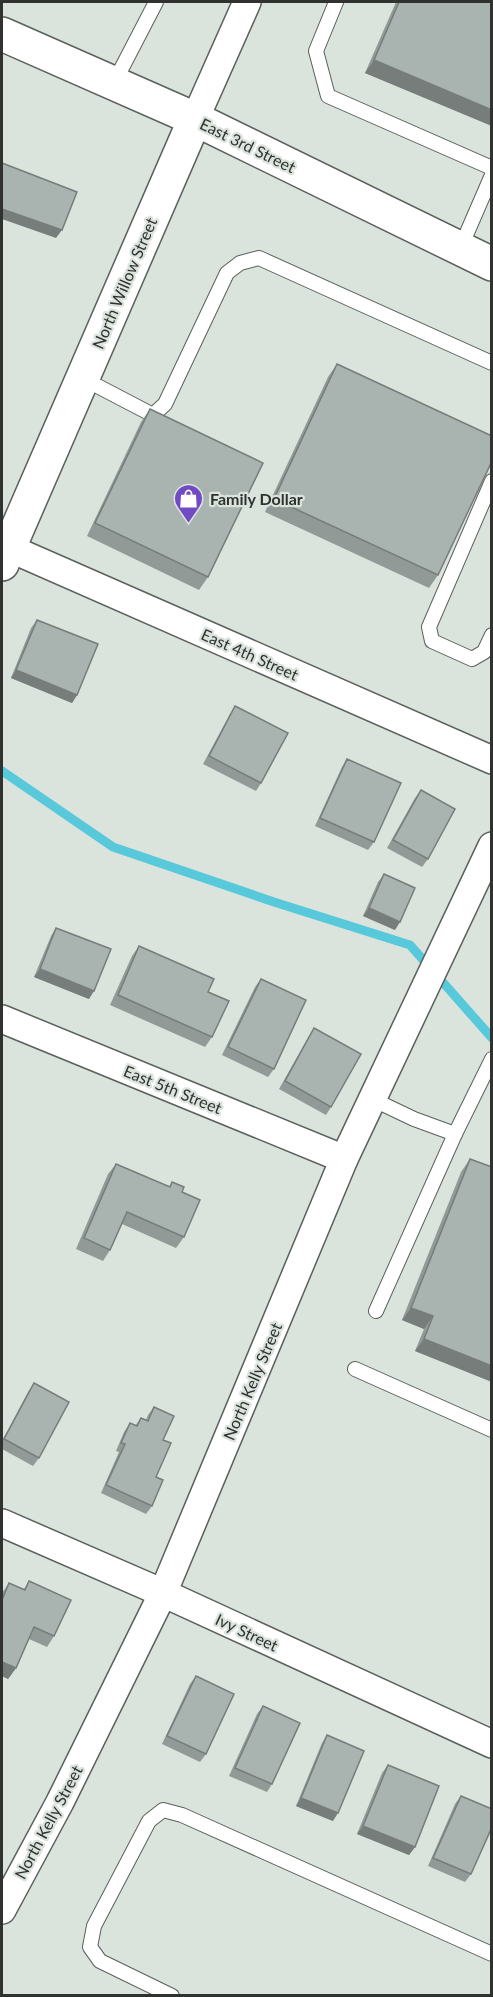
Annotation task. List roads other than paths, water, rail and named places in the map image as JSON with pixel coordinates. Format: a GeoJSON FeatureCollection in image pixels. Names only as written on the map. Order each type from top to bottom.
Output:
{"type":"FeatureCollection","features":[{"type":"Feature","properties":{"kind":"main road","name":"East 3rd Street"},"geometry":{"type":"LineString","coordinates":[[2,34],[195,119],[492,264]]}},
{"type":"Feature","properties":{"kind":"main road","name":"North Willow Street"},"geometry":{"type":"LineString","coordinates":[[5,556],[195,119]]}},
{"type":"Feature","properties":{"kind":"street","name":"North Willow Street"},"geometry":{"type":"LineString","coordinates":[[195,119],[247,2]]}},
{"type":"Feature","properties":{"kind":"street","name":"East 4th Street"},"geometry":{"type":"LineString","coordinates":[[5,556],[492,760]]}},
{"type":"Feature","properties":{"kind":"street","name":"North Kelly Street"},"geometry":{"type":"LineString","coordinates":[[2,1910],[60,1802],[163,1593],[344,1159],[492,846]]}},
{"type":"Feature","properties":{"kind":"street","name":"East 5th Street"},"geometry":{"type":"LineString","coordinates":[[2,1019],[344,1159]]}},
{"type":"Feature","properties":{"kind":"street","name":"Ivy Street"},"geometry":{"type":"LineString","coordinates":[[2,1523],[163,1593],[492,1744]]}},
{"type":"Feature","properties":{"kind":"lane"},"geometry":{"type":"LineString","coordinates":[[114,83],[156,2]]}},
{"type":"Feature","properties":{"kind":"lane"},"geometry":{"type":"LineString","coordinates":[[336,2],[316,51],[328,96],[492,168]]}},
{"type":"Feature","properties":{"kind":"lane"},"geometry":{"type":"LineString","coordinates":[[460,249],[492,175]]}},
{"type":"Feature","properties":{"kind":"lane"},"geometry":{"type":"LineString","coordinates":[[82,378],[153,415],[165,404],[227,273],[240,263],[259,258],[492,363]]}},
{"type":"Feature","properties":{"kind":"lane"},"geometry":{"type":"LineString","coordinates":[[492,481],[429,627],[432,640],[472,659],[484,652],[492,635]]}},
{"type":"Feature","properties":{"kind":"lane"},"geometry":{"type":"LineString","coordinates":[[376,1311],[455,1134],[492,1059]]}},
{"type":"Feature","properties":{"kind":"lane"},"geometry":{"type":"LineString","coordinates":[[372,1099],[414,1119],[455,1134]]}},
{"type":"Feature","properties":{"kind":"lane"},"geometry":{"type":"LineString","coordinates":[[355,1369],[492,1430]]}},
{"type":"Feature","properties":{"kind":"lane"},"geometry":{"type":"LineString","coordinates":[[172,1995],[100,1960],[90,1947],[94,1926],[133,1851],[149,1821],[163,1810],[182,1815],[492,1954]]}},
{"type":"Feature","properties":{"kind":"waterway"},"geometry":{"type":"LineString","coordinates":[[2,771],[113,847],[410,945],[492,1038]]}},
{"type":"Feature","properties":{"kind":"place","name":"Family Dollar"},"geometry":{"type":"Point","coordinates":[189,524]}}]}
